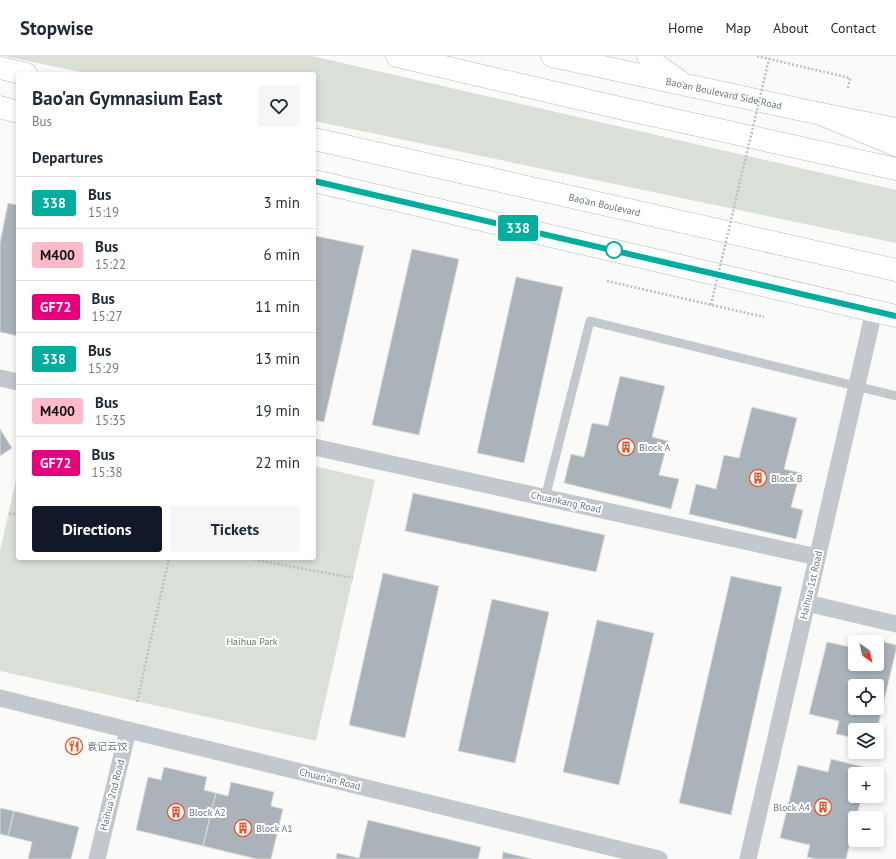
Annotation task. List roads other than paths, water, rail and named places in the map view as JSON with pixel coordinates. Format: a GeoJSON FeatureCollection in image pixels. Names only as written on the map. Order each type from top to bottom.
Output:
{"type":"FeatureCollection","features":[{"type":"Feature","properties":{"kind":"main road"},"geometry":{"type":"LineString","coordinates":[[397,56],[620,108],[896,168]]}},
{"type":"Feature","properties":{"kind":"main road","name":"Bao'an Boulevard Side Road"},"geometry":{"type":"LineString","coordinates":[[552,56],[896,129]]}},
{"type":"Feature","properties":{"kind":"main road"},"geometry":{"type":"LineString","coordinates":[[648,56],[654,63],[686,85]]}},
{"type":"Feature","properties":{"kind":"main road"},"geometry":{"type":"LineString","coordinates":[[0,68],[17,72]]}},
{"type":"Feature","properties":{"kind":"main road"},"geometry":{"type":"LineString","coordinates":[[0,107],[16,111]]}},
{"type":"Feature","properties":{"kind":"main road"},"geometry":{"type":"LineString","coordinates":[[821,114],[896,145]]}},
{"type":"Feature","properties":{"kind":"main road","name":"Bao'an Boulevard"},"geometry":{"type":"LineString","coordinates":[[316,139],[896,270]]}},
{"type":"Feature","properties":{"kind":"main road"},"geometry":{"type":"LineString","coordinates":[[316,180],[896,316]]}},
{"type":"Feature","properties":{"kind":"street","name":"Haihua 1st Road"},"geometry":{"type":"LineString","coordinates":[[748,859],[874,311]]}},
{"type":"Feature","properties":{"kind":"street"},"geometry":{"type":"LineString","coordinates":[[0,378],[16,382]]}},
{"type":"Feature","properties":{"kind":"street","name":"Chuankang Road"},"geometry":{"type":"LineString","coordinates":[[316,447],[817,557]]}},
{"type":"Feature","properties":{"kind":"street"},"geometry":{"type":"LineString","coordinates":[[807,603],[896,624]]}},
{"type":"Feature","properties":{"kind":"street","name":"Chuan’an Road"},"geometry":{"type":"LineString","coordinates":[[0,698],[659,859]]}},
{"type":"Feature","properties":{"kind":"street","name":"Haihua 2nd Road"},"geometry":{"type":"LineString","coordinates":[[96,859],[128,730]]}},
{"type":"Feature","properties":{"kind":"lane"},"geometry":{"type":"LineString","coordinates":[[545,498],[590,320],[896,396]]}},
{"type":"Feature","properties":{"kind":"place","name":"Block A"},"geometry":{"type":"Point","coordinates":[626,447]}},
{"type":"Feature","properties":{"kind":"place","name":"Block B"},"geometry":{"type":"Point","coordinates":[758,478]}},
{"type":"Feature","properties":{"kind":"place","name":"袁记云饺"},"geometry":{"type":"Point","coordinates":[74,746]}},
{"type":"Feature","properties":{"kind":"place","name":"Block A4"},"geometry":{"type":"Point","coordinates":[823,807]}},
{"type":"Feature","properties":{"kind":"place","name":"Block A2"},"geometry":{"type":"Point","coordinates":[176,812]}},
{"type":"Feature","properties":{"kind":"place","name":"Block A1"},"geometry":{"type":"Point","coordinates":[243,828]}},
{"type":"Feature","properties":{"kind":"park label","name":"Haihua Park"},"geometry":{"type":"Point","coordinates":[252,641]}}]}
